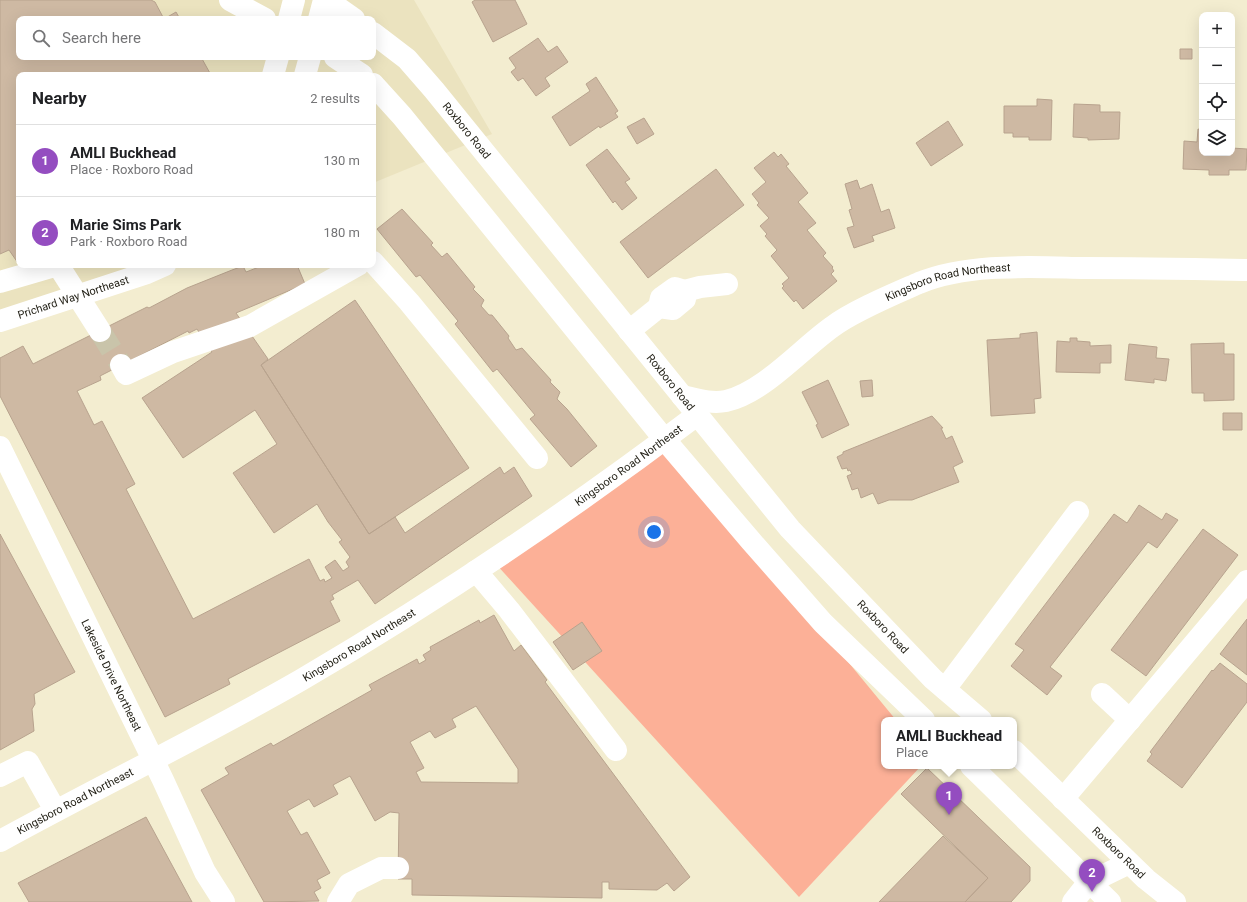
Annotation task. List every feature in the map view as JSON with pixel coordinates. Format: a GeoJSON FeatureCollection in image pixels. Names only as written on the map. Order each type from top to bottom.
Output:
{"type":"FeatureCollection","features":[{"type":"Feature","properties":{"kind":"main road"},"geometry":{"type":"LineString","coordinates":[[230,0],[259,16]]}},
{"type":"Feature","properties":{"kind":"main road"},"geometry":{"type":"LineString","coordinates":[[289,16],[294,0]]}},
{"type":"Feature","properties":{"kind":"main road"},"geometry":{"type":"LineString","coordinates":[[320,16],[326,0],[350,16]]}},
{"type":"Feature","properties":{"kind":"main road","name":"Roxboro Road"},"geometry":{"type":"LineString","coordinates":[[376,34],[407,59],[790,529],[933,679],[978,717]]}},
{"type":"Feature","properties":{"kind":"main road"},"geometry":{"type":"LineString","coordinates":[[275,72],[277,60]]}},
{"type":"Feature","properties":{"kind":"main road"},"geometry":{"type":"LineString","coordinates":[[305,72],[309,60]]}},
{"type":"Feature","properties":{"kind":"main road"},"geometry":{"type":"LineString","coordinates":[[340,60],[358,72]]}},
{"type":"Feature","properties":{"kind":"main road"},"geometry":{"type":"LineString","coordinates":[[376,87],[407,122],[665,440],[823,623],[921,717]]}},
{"type":"Feature","properties":{"kind":"main road"},"geometry":{"type":"LineString","coordinates":[[376,265],[409,302],[537,458]]}},
{"type":"Feature","properties":{"kind":"main road","name":"Kingsboro Road Northeast"},"geometry":{"type":"LineString","coordinates":[[682,396],[709,402],[725,401],[746,394],[759,386],[833,326],[877,302],[920,283],[966,271],[1014,267],[1247,270]]}},
{"type":"Feature","properties":{"kind":"main road"},"geometry":{"type":"LineString","coordinates":[[0,282],[48,268]]}},
{"type":"Feature","properties":{"kind":"main road"},"geometry":{"type":"LineString","coordinates":[[60,268],[100,331]]}},
{"type":"Feature","properties":{"kind":"main road","name":"Prichard Way Northeast"},"geometry":{"type":"LineString","coordinates":[[0,321],[79,296],[158,268]]}},
{"type":"Feature","properties":{"kind":"main road"},"geometry":{"type":"LineString","coordinates":[[121,365],[126,374],[173,352],[250,326],[353,268]]}},
{"type":"Feature","properties":{"kind":"main road"},"geometry":{"type":"LineString","coordinates":[[629,331],[659,307],[661,298],[675,288],[685,291],[700,286],[727,284]]}},
{"type":"Feature","properties":{"kind":"main road","name":"Kingsboro Road Northeast"},"geometry":{"type":"LineString","coordinates":[[0,841],[55,810],[153,760],[299,681],[403,619],[476,571],[665,440],[697,415]]}},
{"type":"Feature","properties":{"kind":"main road","name":"Lakeside Drive Northeast"},"geometry":{"type":"LineString","coordinates":[[0,447],[153,760],[205,872],[224,902]]}},
{"type":"Feature","properties":{"kind":"main road"},"geometry":{"type":"LineString","coordinates":[[945,689],[1078,512]]}},
{"type":"Feature","properties":{"kind":"main road"},"geometry":{"type":"LineString","coordinates":[[476,571],[509,610],[616,750]]}},
{"type":"Feature","properties":{"kind":"main road"},"geometry":{"type":"LineString","coordinates":[[1063,799],[1247,581]]}},
{"type":"Feature","properties":{"kind":"main road"},"geometry":{"type":"LineString","coordinates":[[1102,694],[1130,720]]}},
{"type":"Feature","properties":{"kind":"main road","name":"Roxboro Road"},"geometry":{"type":"LineString","coordinates":[[1017,754],[1129,863],[1174,902]]}},
{"type":"Feature","properties":{"kind":"main road"},"geometry":{"type":"LineString","coordinates":[[0,776],[28,762],[55,810]]}},
{"type":"Feature","properties":{"kind":"main road"},"geometry":{"type":"LineString","coordinates":[[974,769],[1088,883],[1110,902]]}},
{"type":"Feature","properties":{"kind":"main road"},"geometry":{"type":"LineString","coordinates":[[1073,902],[1088,883],[1129,863]]}},
{"type":"Feature","properties":{"kind":"main road"},"geometry":{"type":"LineString","coordinates":[[338,902],[349,884],[381,868],[398,868]]}},
{"type":"Feature","properties":{"kind":"shaded area"},"geometry":{"type":"Polygon","coordinates":[[[0,0],[414,0],[492,134],[376,182],[376,72],[16,72],[16,268],[153,268],[0,325],[0,0]]]}},
{"type":"Feature","properties":{"kind":"shaded area"},"geometry":{"type":"Polygon","coordinates":[[[665,440],[894,717],[881,717],[881,769],[918,769],[799,897],[495,563],[665,440]]]}},
{"type":"Feature","properties":{"kind":"building"},"geometry":{"type":"Polygon","coordinates":[[[0,0],[151,0],[155,2],[162,16],[16,16],[16,60],[203,60],[209,72],[16,72],[16,260],[9,250],[0,254],[0,0]]]}},
{"type":"Feature","properties":{"kind":"building"},"geometry":{"type":"Polygon","coordinates":[[[475,0],[515,0],[527,24],[493,42],[472,2],[475,0]]]}},
{"type":"Feature","properties":{"kind":"building"},"geometry":{"type":"Polygon","coordinates":[[[176,12],[178,16],[169,16],[176,12]]]}},
{"type":"Feature","properties":{"kind":"building"},"geometry":{"type":"Polygon","coordinates":[[[538,38],[548,52],[557,46],[568,62],[545,78],[550,86],[536,96],[523,78],[518,81],[511,72],[516,68],[509,58],[538,38]]]}},
{"type":"Feature","properties":{"kind":"building"},"geometry":{"type":"Polygon","coordinates":[[[1180,49],[1192,49],[1192,59],[1180,59],[1180,49]]]}},
{"type":"Feature","properties":{"kind":"building"},"geometry":{"type":"Polygon","coordinates":[[[596,77],[618,111],[615,113],[618,117],[600,128],[599,126],[570,146],[552,117],[590,91],[586,84],[596,77]]]}},
{"type":"Feature","properties":{"kind":"building"},"geometry":{"type":"Polygon","coordinates":[[[1037,99],[1052,100],[1051,140],[1029,140],[1029,137],[1013,137],[1013,133],[1004,133],[1004,106],[1037,106],[1037,99]]]}},
{"type":"Feature","properties":{"kind":"building"},"geometry":{"type":"Polygon","coordinates":[[[1074,104],[1100,105],[1100,112],[1120,112],[1119,139],[1088,140],[1088,138],[1073,137],[1074,104]]]}},
{"type":"Feature","properties":{"kind":"building"},"geometry":{"type":"Polygon","coordinates":[[[644,118],[654,134],[637,144],[627,127],[644,118]]]}},
{"type":"Feature","properties":{"kind":"building"},"geometry":{"type":"Polygon","coordinates":[[[948,121],[963,145],[931,166],[916,143],[948,121]]]}},
{"type":"Feature","properties":{"kind":"building"},"geometry":{"type":"Polygon","coordinates":[[[1198,129],[1199,156],[1235,156],[1235,148],[1247,149],[1246,170],[1229,170],[1229,175],[1209,175],[1209,170],[1183,169],[1184,141],[1197,142],[1198,129]]]}},
{"type":"Feature","properties":{"kind":"building"},"geometry":{"type":"Polygon","coordinates":[[[607,149],[630,179],[625,182],[637,198],[622,210],[615,201],[613,203],[586,165],[607,149]]]}},
{"type":"Feature","properties":{"kind":"building"},"geometry":{"type":"Polygon","coordinates":[[[774,152],[778,157],[781,154],[789,164],[786,166],[808,193],[798,202],[816,223],[807,230],[826,253],[823,256],[833,267],[832,268],[834,271],[831,274],[837,281],[803,309],[796,300],[794,302],[782,288],[784,286],[782,284],[789,278],[771,256],[777,250],[765,236],[767,234],[760,226],[769,218],[757,205],[759,203],[752,194],[766,182],[754,168],[774,152]]]}},
{"type":"Feature","properties":{"kind":"building"},"geometry":{"type":"Polygon","coordinates":[[[716,169],[744,205],[648,278],[620,242],[716,169]]]}},
{"type":"Feature","properties":{"kind":"building"},"geometry":{"type":"Polygon","coordinates":[[[857,180],[860,189],[872,184],[881,212],[889,209],[895,228],[872,236],[874,241],[854,248],[847,228],[854,226],[849,210],[852,209],[845,184],[857,180]]]}},
{"type":"Feature","properties":{"kind":"building"},"geometry":{"type":"Polygon","coordinates":[[[402,209],[433,243],[431,245],[442,257],[447,253],[475,287],[473,289],[484,300],[481,306],[489,315],[492,315],[509,336],[508,338],[516,350],[522,348],[551,380],[550,382],[560,392],[557,399],[597,446],[571,467],[530,419],[535,415],[497,369],[493,372],[455,324],[458,321],[420,275],[416,277],[377,229],[402,209]]]}},
{"type":"Feature","properties":{"kind":"building"},"geometry":{"type":"Polygon","coordinates":[[[238,268],[244,268],[246,272],[256,268],[298,268],[305,284],[236,313],[268,359],[261,365],[369,534],[395,517],[405,533],[500,467],[504,474],[514,467],[532,496],[375,604],[358,580],[332,595],[334,599],[330,601],[340,621],[228,679],[230,684],[165,717],[0,396],[0,358],[23,346],[33,364],[187,288],[238,268]],[[197,329],[189,333],[188,331],[100,376],[101,380],[77,391],[94,425],[102,421],[135,484],[126,489],[193,619],[309,559],[320,581],[324,579],[325,582],[332,578],[325,567],[335,560],[343,571],[349,567],[346,562],[350,557],[339,542],[342,540],[328,522],[317,504],[274,533],[233,473],[277,444],[255,410],[183,458],[142,398],[212,352],[197,329]]]}},
{"type":"Feature","properties":{"kind":"building"},"geometry":{"type":"Polygon","coordinates":[[[355,300],[469,468],[369,534],[261,365],[355,300]]]}},
{"type":"Feature","properties":{"kind":"building"},"geometry":{"type":"Polygon","coordinates":[[[1037,332],[1041,398],[1034,399],[1035,413],[991,416],[987,340],[1020,338],[1020,334],[1037,332]]]}},
{"type":"Feature","properties":{"kind":"building"},"geometry":{"type":"Polygon","coordinates":[[[1070,338],[1077,338],[1077,341],[1090,342],[1090,346],[1111,345],[1111,363],[1100,363],[1100,373],[1056,372],[1057,341],[1070,342],[1070,338]]]}},
{"type":"Feature","properties":{"kind":"building"},"geometry":{"type":"Polygon","coordinates":[[[1224,343],[1224,354],[1234,354],[1234,400],[1204,401],[1204,393],[1192,393],[1191,344],[1224,343]]]}},
{"type":"Feature","properties":{"kind":"building"},"geometry":{"type":"Polygon","coordinates":[[[1129,344],[1157,347],[1156,358],[1169,359],[1166,381],[1154,379],[1154,383],[1125,380],[1129,344]]]}},
{"type":"Feature","properties":{"kind":"building"},"geometry":{"type":"Polygon","coordinates":[[[828,380],[849,425],[822,438],[816,425],[818,424],[802,392],[828,380]]]}},
{"type":"Feature","properties":{"kind":"building"},"geometry":{"type":"Polygon","coordinates":[[[872,380],[873,396],[862,397],[860,381],[872,380]]]}},
{"type":"Feature","properties":{"kind":"building"},"geometry":{"type":"Polygon","coordinates":[[[1223,413],[1242,413],[1242,430],[1223,430],[1223,413]]]}},
{"type":"Feature","properties":{"kind":"building"},"geometry":{"type":"Polygon","coordinates":[[[932,416],[943,428],[941,428],[946,439],[952,436],[963,462],[953,467],[959,482],[912,500],[889,500],[878,504],[873,493],[861,498],[858,488],[852,490],[847,476],[852,474],[847,468],[842,469],[837,457],[843,454],[843,452],[932,416]]]}},
{"type":"Feature","properties":{"kind":"building"},"geometry":{"type":"Polygon","coordinates":[[[1139,505],[1162,520],[1166,513],[1178,520],[1157,548],[1148,542],[1050,667],[1062,676],[1047,695],[1011,666],[1024,650],[1015,644],[1114,514],[1127,523],[1139,505]]]}},
{"type":"Feature","properties":{"kind":"building"},"geometry":{"type":"Polygon","coordinates":[[[1203,529],[1238,555],[1146,676],[1111,650],[1203,529]]]}},
{"type":"Feature","properties":{"kind":"building"},"geometry":{"type":"Polygon","coordinates":[[[0,534],[75,672],[34,694],[35,704],[32,709],[34,731],[0,750],[0,534]]]}},
{"type":"Feature","properties":{"kind":"building"},"geometry":{"type":"Polygon","coordinates":[[[494,615],[514,651],[521,645],[547,680],[545,682],[690,877],[674,891],[667,883],[657,890],[609,889],[609,882],[602,882],[602,898],[412,895],[412,879],[398,879],[399,813],[390,812],[375,821],[350,776],[333,785],[338,794],[314,807],[309,799],[287,811],[301,835],[307,832],[330,873],[317,880],[321,888],[314,892],[319,901],[264,902],[201,790],[229,774],[225,768],[271,743],[273,746],[372,690],[369,685],[417,659],[419,664],[426,660],[423,655],[431,650],[430,647],[479,620],[480,623],[494,615]],[[476,706],[452,719],[456,727],[435,738],[430,731],[410,742],[424,768],[416,772],[421,782],[518,783],[518,769],[476,706]]]}},
{"type":"Feature","properties":{"kind":"building"},"geometry":{"type":"Polygon","coordinates":[[[1247,619],[1247,675],[1220,654],[1247,619]]]}},
{"type":"Feature","properties":{"kind":"building"},"geometry":{"type":"Polygon","coordinates":[[[582,622],[602,651],[573,670],[553,642],[582,622]]]}},
{"type":"Feature","properties":{"kind":"building"},"geometry":{"type":"Polygon","coordinates":[[[1220,663],[1247,684],[1247,702],[1182,788],[1147,761],[1152,754],[1150,752],[1212,670],[1213,671],[1220,663]]]}},
{"type":"Feature","properties":{"kind":"building"},"geometry":{"type":"Polygon","coordinates":[[[926,769],[928,769],[1030,867],[1030,881],[1011,902],[965,902],[988,878],[901,794],[926,769]]]}},
{"type":"Feature","properties":{"kind":"building"},"geometry":{"type":"Polygon","coordinates":[[[146,817],[192,902],[29,902],[18,883],[146,817]]]}},
{"type":"Feature","properties":{"kind":"building"},"geometry":{"type":"Polygon","coordinates":[[[943,836],[988,878],[965,902],[879,902],[943,836]]]}},
{"type":"Feature","properties":{"kind":"tunnel"},"geometry":{"type":"LineString","coordinates":[[100,331],[121,365]]}},
{"type":"Feature","properties":{"kind":"place","name":"AMLI Buckhead"},"geometry":{"type":"Point","coordinates":[949,815]}},
{"type":"Feature","properties":{"kind":"place","name":"Marie Sims Park"},"geometry":{"type":"Point","coordinates":[1092,892]}}]}
